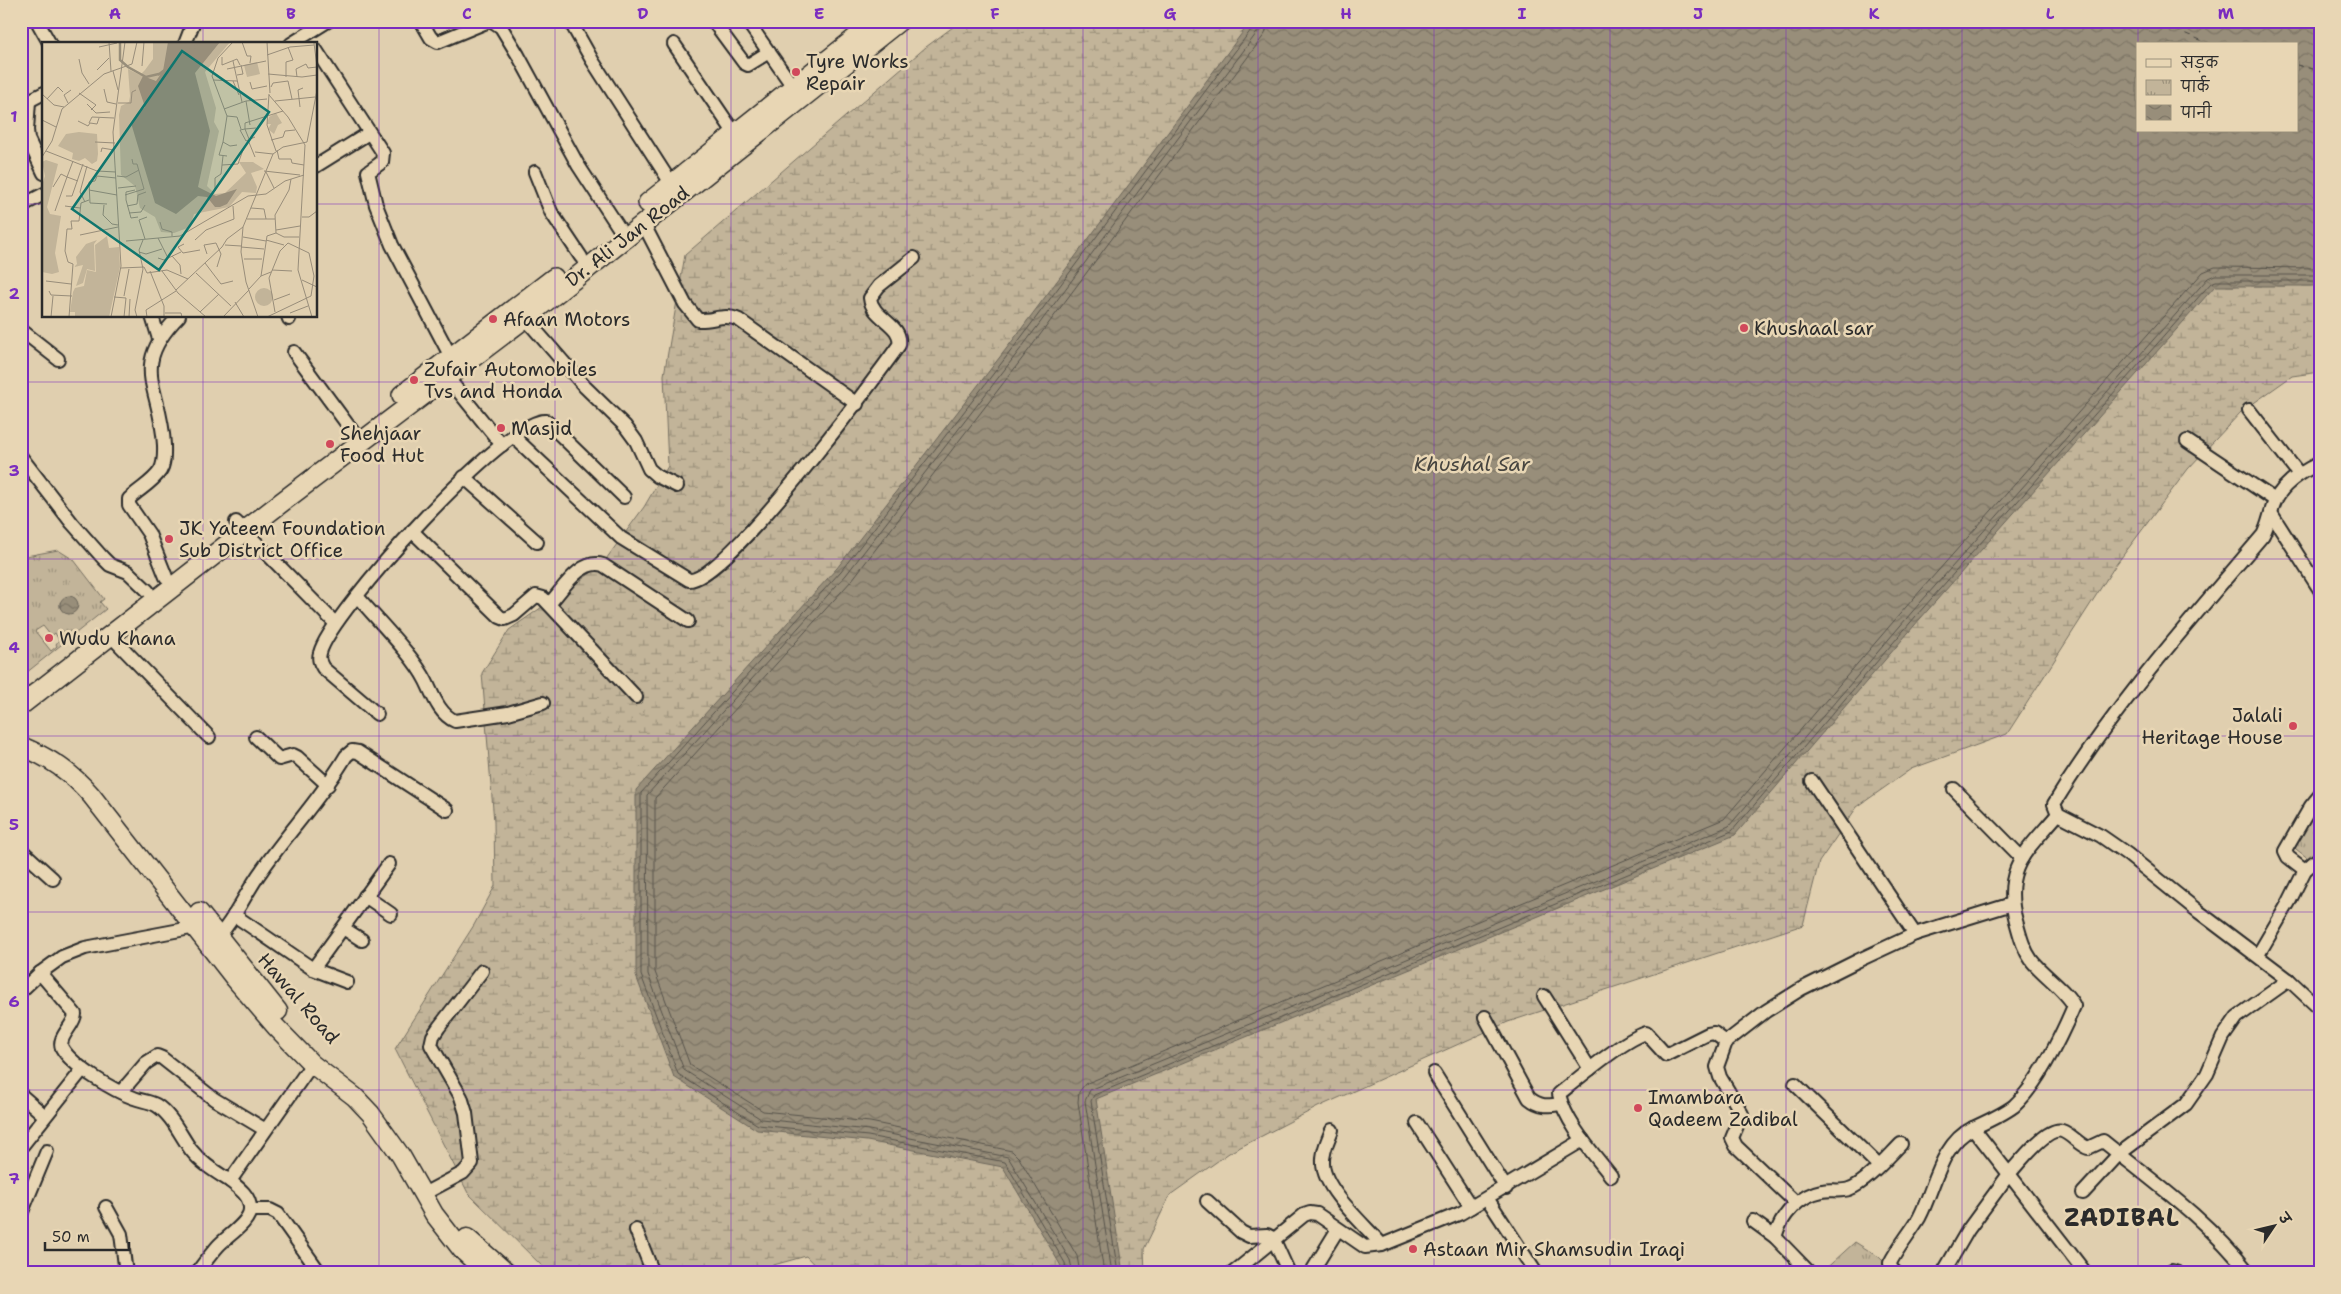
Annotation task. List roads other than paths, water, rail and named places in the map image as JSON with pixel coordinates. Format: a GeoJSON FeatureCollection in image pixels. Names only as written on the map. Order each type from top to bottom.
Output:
{"type":"FeatureCollection","features":[{"type":"Feature","properties":{"kind":"main road","name":"Dr. Ali Jan Road"},"geometry":{"type":"LineString","coordinates":[[21,690],[52,674],[111,636],[353,432],[581,257],[615,236],[643,223],[735,134],[794,88],[874,30],[900,21]]}},
{"type":"Feature","properties":{"kind":"main road","name":"Dr. Ali Jan Road"},"geometry":{"type":"LineString","coordinates":[[21,705],[52,674],[148,591],[240,527],[525,318],[615,236],[874,30]]}},
{"type":"Feature","properties":{"kind":"main road","name":"Hawal Road"},"geometry":{"type":"LineString","coordinates":[[21,746],[54,761],[75,778],[91,795],[196,926],[214,941],[308,1045],[373,1100],[398,1133],[431,1190],[460,1230],[483,1269]]}},
{"type":"Feature","properties":{"kind":"main road","name":"Hawal Road"},"geometry":{"type":"LineString","coordinates":[[54,761],[73,762],[86,772],[214,941],[276,1027],[312,1064],[349,1092],[372,1114],[396,1148],[434,1214],[462,1250],[483,1269],[507,1273]]}},
{"type":"Feature","properties":{"kind":"street"},"geometry":{"type":"LineString","coordinates":[[37,21],[49,42]]}},
{"type":"Feature","properties":{"kind":"street"},"geometry":{"type":"LineString","coordinates":[[186,42],[194,21]]}},
{"type":"Feature","properties":{"kind":"street"},"geometry":{"type":"LineString","coordinates":[[309,39],[328,21]]}},
{"type":"Feature","properties":{"kind":"street"},"geometry":{"type":"LineString","coordinates":[[421,21],[431,38],[438,42],[489,21],[501,27],[518,55],[615,236]]}},
{"type":"Feature","properties":{"kind":"street"},"geometry":{"type":"LineString","coordinates":[[570,21],[592,60],[675,190]]}},
{"type":"Feature","properties":{"kind":"street"},"geometry":{"type":"LineString","coordinates":[[713,21],[744,63],[748,65],[769,52]]}},
{"type":"Feature","properties":{"kind":"street"},"geometry":{"type":"LineString","coordinates":[[747,21],[794,88]]}},
{"type":"Feature","properties":{"kind":"street"},"geometry":{"type":"LineString","coordinates":[[674,44],[735,134]]}},
{"type":"Feature","properties":{"kind":"street"},"geometry":{"type":"LineString","coordinates":[[318,53],[384,158],[382,162],[368,172],[376,205],[400,262],[451,357]]}},
{"type":"Feature","properties":{"kind":"street"},"geometry":{"type":"LineString","coordinates":[[42,94],[25,103],[28,139],[42,169]]}},
{"type":"Feature","properties":{"kind":"street"},"geometry":{"type":"LineString","coordinates":[[318,165],[369,133]]}},
{"type":"Feature","properties":{"kind":"street"},"geometry":{"type":"LineString","coordinates":[[535,172],[551,212],[581,257]]}},
{"type":"Feature","properties":{"kind":"street"},"geometry":{"type":"LineString","coordinates":[[21,206],[42,195]]}},
{"type":"Feature","properties":{"kind":"street"},"geometry":{"type":"LineString","coordinates":[[643,223],[685,304],[698,320],[707,321],[723,316],[731,316],[739,320],[857,404]]}},
{"type":"Feature","properties":{"kind":"street"},"geometry":{"type":"LineString","coordinates":[[514,437],[621,538],[688,580],[700,578],[723,558],[754,526],[857,404],[899,345],[900,338],[897,331],[875,312],[870,298],[879,286],[914,258]]}},
{"type":"Feature","properties":{"kind":"street"},"geometry":{"type":"LineString","coordinates":[[153,318],[159,338]]}},
{"type":"Feature","properties":{"kind":"street"},"geometry":{"type":"LineString","coordinates":[[166,577],[149,534],[129,505],[129,500],[151,482],[161,470],[164,457],[163,437],[150,372],[150,360],[159,338],[176,318]]}},
{"type":"Feature","properties":{"kind":"street"},"geometry":{"type":"LineString","coordinates":[[525,318],[579,380],[625,426],[636,441],[649,469],[656,476],[677,486]]}},
{"type":"Feature","properties":{"kind":"street"},"geometry":{"type":"LineString","coordinates":[[21,330],[58,360]]}},
{"type":"Feature","properties":{"kind":"street"},"geometry":{"type":"LineString","coordinates":[[294,352],[353,432]]}},
{"type":"Feature","properties":{"kind":"street"},"geometry":{"type":"LineString","coordinates":[[447,377],[502,444]]}},
{"type":"Feature","properties":{"kind":"street"},"geometry":{"type":"LineString","coordinates":[[2248,410],[2299,474]]}},
{"type":"Feature","properties":{"kind":"street"},"geometry":{"type":"LineString","coordinates":[[378,714],[323,668],[319,660],[320,652],[335,623],[357,596],[412,531],[464,477],[502,444],[537,422],[546,421],[624,497]]}},
{"type":"Feature","properties":{"kind":"street"},"geometry":{"type":"LineString","coordinates":[[2187,441],[2275,500]]}},
{"type":"Feature","properties":{"kind":"street"},"geometry":{"type":"LineString","coordinates":[[21,457],[72,524],[102,558],[110,565],[128,572],[148,591]]}},
{"type":"Feature","properties":{"kind":"street"},"geometry":{"type":"LineString","coordinates":[[2320,463],[2299,474],[2275,500],[2268,526],[2263,535],[2177,637],[2091,748],[2054,804],[2058,814],[2114,844],[2199,912],[2289,980],[2320,1009]]}},
{"type":"Feature","properties":{"kind":"street"},"geometry":{"type":"LineString","coordinates":[[464,477],[537,542]]}},
{"type":"Feature","properties":{"kind":"street"},"geometry":{"type":"LineString","coordinates":[[2271,513],[2320,590]]}},
{"type":"Feature","properties":{"kind":"street"},"geometry":{"type":"LineString","coordinates":[[240,527],[335,623]]}},
{"type":"Feature","properties":{"kind":"street"},"geometry":{"type":"LineString","coordinates":[[412,531],[500,617],[505,618],[514,615],[536,596],[544,598],[636,697]]}},
{"type":"Feature","properties":{"kind":"street"},"geometry":{"type":"LineString","coordinates":[[550,603],[581,569],[595,562],[603,565],[688,621]]}},
{"type":"Feature","properties":{"kind":"street"},"geometry":{"type":"LineString","coordinates":[[357,596],[417,667],[440,708],[450,719],[455,721],[508,713],[543,702]]}},
{"type":"Feature","properties":{"kind":"street"},"geometry":{"type":"LineString","coordinates":[[111,636],[209,738]]}},
{"type":"Feature","properties":{"kind":"street"},"geometry":{"type":"LineString","coordinates":[[256,737],[280,759],[293,755],[297,757],[328,784]]}},
{"type":"Feature","properties":{"kind":"street"},"geometry":{"type":"LineString","coordinates":[[214,941],[234,916],[262,869],[328,784],[346,756],[352,751],[358,752],[447,810]]}},
{"type":"Feature","properties":{"kind":"street"},"geometry":{"type":"LineString","coordinates":[[1812,781],[1915,934]]}},
{"type":"Feature","properties":{"kind":"street"},"geometry":{"type":"LineString","coordinates":[[1954,789],[2022,858]]}},
{"type":"Feature","properties":{"kind":"street"},"geometry":{"type":"LineString","coordinates":[[2305,870],[2288,857],[2285,851],[2311,806],[2320,795]]}},
{"type":"Feature","properties":{"kind":"street"},"geometry":{"type":"LineString","coordinates":[[1896,1273],[1891,1268],[1890,1263],[1919,1219],[1950,1147],[1962,1133],[2013,1106],[2028,1090],[2040,1072],[2074,1006],[2032,960],[2024,948],[2012,904],[2012,881],[2022,858],[2058,814]]}},
{"type":"Feature","properties":{"kind":"street"},"geometry":{"type":"LineString","coordinates":[[21,850],[53,879]]}},
{"type":"Feature","properties":{"kind":"street"},"geometry":{"type":"LineString","coordinates":[[2258,956],[2305,870],[2320,858]]}},
{"type":"Feature","properties":{"kind":"street"},"geometry":{"type":"LineString","coordinates":[[313,969],[389,864]]}},
{"type":"Feature","properties":{"kind":"street"},"geometry":{"type":"LineString","coordinates":[[365,896],[391,914]]}},
{"type":"Feature","properties":{"kind":"street"},"geometry":{"type":"LineString","coordinates":[[1796,1203],[1736,1146],[1732,1138],[1742,1114],[1720,1077],[1717,1067],[1726,1042],[1766,1011],[1801,989],[1915,934],[2012,904]]}},
{"type":"Feature","properties":{"kind":"street"},"geometry":{"type":"LineString","coordinates":[[234,916],[313,969],[347,982]]}},
{"type":"Feature","properties":{"kind":"street"},"geometry":{"type":"LineString","coordinates":[[21,991],[40,973],[62,957],[85,948],[196,926]]}},
{"type":"Feature","properties":{"kind":"street"},"geometry":{"type":"LineString","coordinates":[[343,928],[362,940]]}},
{"type":"Feature","properties":{"kind":"street"},"geometry":{"type":"LineString","coordinates":[[431,1190],[463,1173],[472,1162],[466,1113],[461,1097],[434,1054],[431,1045],[436,1032],[482,971]]}},
{"type":"Feature","properties":{"kind":"street"},"geometry":{"type":"LineString","coordinates":[[40,973],[75,1014],[75,1020],[62,1039],[61,1045],[83,1069],[121,1092],[156,1105],[165,1112],[202,1162],[230,1181],[243,1192],[249,1201],[251,1210],[245,1220],[218,1246],[196,1273]]}},
{"type":"Feature","properties":{"kind":"street"},"geometry":{"type":"LineString","coordinates":[[2083,1193],[2119,1154],[2186,1104],[2207,1074],[2231,1024],[2237,1017],[2289,980]]}},
{"type":"Feature","properties":{"kind":"street"},"geometry":{"type":"LineString","coordinates":[[1544,996],[1590,1069]]}},
{"type":"Feature","properties":{"kind":"street"},"geometry":{"type":"LineString","coordinates":[[1485,1017],[1529,1098],[1537,1105],[1561,1104]]}},
{"type":"Feature","properties":{"kind":"street"},"geometry":{"type":"LineString","coordinates":[[1611,1176],[1583,1140],[1561,1104],[1559,1094],[1634,1038],[1646,1033],[1666,1055],[1708,1034],[1714,1033],[1726,1042]]}},
{"type":"Feature","properties":{"kind":"street"},"geometry":{"type":"LineString","coordinates":[[121,1092],[146,1062],[156,1056],[162,1058],[214,1098],[264,1129]]}},
{"type":"Feature","properties":{"kind":"street"},"geometry":{"type":"LineString","coordinates":[[230,1181],[264,1129],[291,1095],[312,1064]]}},
{"type":"Feature","properties":{"kind":"street"},"geometry":{"type":"LineString","coordinates":[[21,1147],[83,1069]]}},
{"type":"Feature","properties":{"kind":"street"},"geometry":{"type":"LineString","coordinates":[[1434,1073],[1506,1188]]}},
{"type":"Feature","properties":{"kind":"street"},"geometry":{"type":"LineString","coordinates":[[1795,1084],[1879,1166]]}},
{"type":"Feature","properties":{"kind":"street"},"geometry":{"type":"LineString","coordinates":[[21,1095],[45,1116]]}},
{"type":"Feature","properties":{"kind":"street"},"geometry":{"type":"LineString","coordinates":[[1417,1124],[1471,1207]]}},
{"type":"Feature","properties":{"kind":"street"},"geometry":{"type":"LineString","coordinates":[[1973,1128],[2084,1272]]}},
{"type":"Feature","properties":{"kind":"street"},"geometry":{"type":"LineString","coordinates":[[1332,1130],[1325,1148],[1322,1164],[1326,1176],[1332,1189],[1382,1245]]}},
{"type":"Feature","properties":{"kind":"street"},"geometry":{"type":"LineString","coordinates":[[1943,1273],[1968,1230],[2009,1174],[2031,1150],[2054,1132],[2062,1131],[2088,1148],[2103,1142],[2119,1154],[2189,1210],[2232,1251],[2249,1273]]}},
{"type":"Feature","properties":{"kind":"street"},"geometry":{"type":"LineString","coordinates":[[1233,1273],[1273,1238],[1304,1215],[1316,1214],[1365,1247],[1382,1245],[1446,1220],[1471,1207],[1506,1188],[1583,1140]]}},
{"type":"Feature","properties":{"kind":"street"},"geometry":{"type":"LineString","coordinates":[[1775,1237],[1778,1227],[1796,1203],[1809,1194],[1823,1190],[1849,1189],[1879,1166],[1901,1144]]}},
{"type":"Feature","properties":{"kind":"street"},"geometry":{"type":"LineString","coordinates":[[21,1214],[47,1152]]}},
{"type":"Feature","properties":{"kind":"street"},"geometry":{"type":"LineString","coordinates":[[1487,1198],[1536,1273]]}},
{"type":"Feature","properties":{"kind":"street"},"geometry":{"type":"LineString","coordinates":[[1207,1200],[1241,1232],[1249,1236],[1267,1235],[1273,1238],[1289,1273]]}},
{"type":"Feature","properties":{"kind":"street"},"geometry":{"type":"LineString","coordinates":[[106,1207],[121,1234],[126,1273]]}},
{"type":"Feature","properties":{"kind":"street"},"geometry":{"type":"LineString","coordinates":[[251,1210],[270,1210],[278,1214],[320,1273]]}},
{"type":"Feature","properties":{"kind":"street"},"geometry":{"type":"LineString","coordinates":[[1753,1221],[1775,1237],[1810,1273]]}},
{"type":"Feature","properties":{"kind":"street"},"geometry":{"type":"LineString","coordinates":[[1311,1273],[1338,1229]]}},
{"type":"Feature","properties":{"kind":"street"},"geometry":{"type":"LineString","coordinates":[[636,1230],[653,1273]]}},
{"type":"Feature","properties":{"kind":"street"},"geometry":{"type":"LineString","coordinates":[[2169,1273],[2172,1271],[2178,1273]]}},
{"type":"Feature","properties":{"kind":"water","name":"Khushal Sar"},"geometry":{"type":"Polygon","coordinates":[[[1251,21],[2320,21],[2320,286],[2215,286],[1920,619],[1735,835],[1096,1099],[1123,1273],[1062,1273],[1061,1266],[1003,1167],[867,1141],[757,1130],[674,1077],[636,976],[636,790],[837,568],[1013,340],[1251,21]]]}},
{"type":"Feature","properties":{"kind":"water"},"geometry":{"type":"Polygon","coordinates":[[[69,596],[75,599],[78,605],[75,611],[69,614],[63,611],[60,605],[63,599],[69,596]]]}},
{"type":"Feature","properties":{"kind":"place","name":"Tyre Works Repair"},"geometry":{"type":"Point","coordinates":[796,72]}},
{"type":"Feature","properties":{"kind":"place","name":"Afaan Motors"},"geometry":{"type":"Point","coordinates":[493,319]}},
{"type":"Feature","properties":{"kind":"place","name":"Khushaal sar"},"geometry":{"type":"Point","coordinates":[1744,328]}},
{"type":"Feature","properties":{"kind":"place","name":"Zufair Automobiles Tvs and Honda"},"geometry":{"type":"Point","coordinates":[414,380]}},
{"type":"Feature","properties":{"kind":"place","name":"Masjid"},"geometry":{"type":"Point","coordinates":[501,428]}},
{"type":"Feature","properties":{"kind":"place","name":"Shehjaar Food Hut"},"geometry":{"type":"Point","coordinates":[330,444]}},
{"type":"Feature","properties":{"kind":"place","name":"JK Yateem Foundation Sub District Office"},"geometry":{"type":"Point","coordinates":[169,539]}},
{"type":"Feature","properties":{"kind":"place","name":"Wudu Khana"},"geometry":{"type":"Point","coordinates":[49,638]}},
{"type":"Feature","properties":{"kind":"place","name":"Jalali Heritage House"},"geometry":{"type":"Point","coordinates":[2293,726]}},
{"type":"Feature","properties":{"kind":"place","name":"Imambara Qadeem Zadibal"},"geometry":{"type":"Point","coordinates":[1638,1108]}},
{"type":"Feature","properties":{"kind":"place","name":"Astaan Mir Shamsudin Iraqi"},"geometry":{"type":"Point","coordinates":[1413,1249]}},
{"type":"Feature","properties":{"kind":"district","name":"ZADIBAL"},"geometry":{"type":"Point","coordinates":[2122,1218]}}]}
